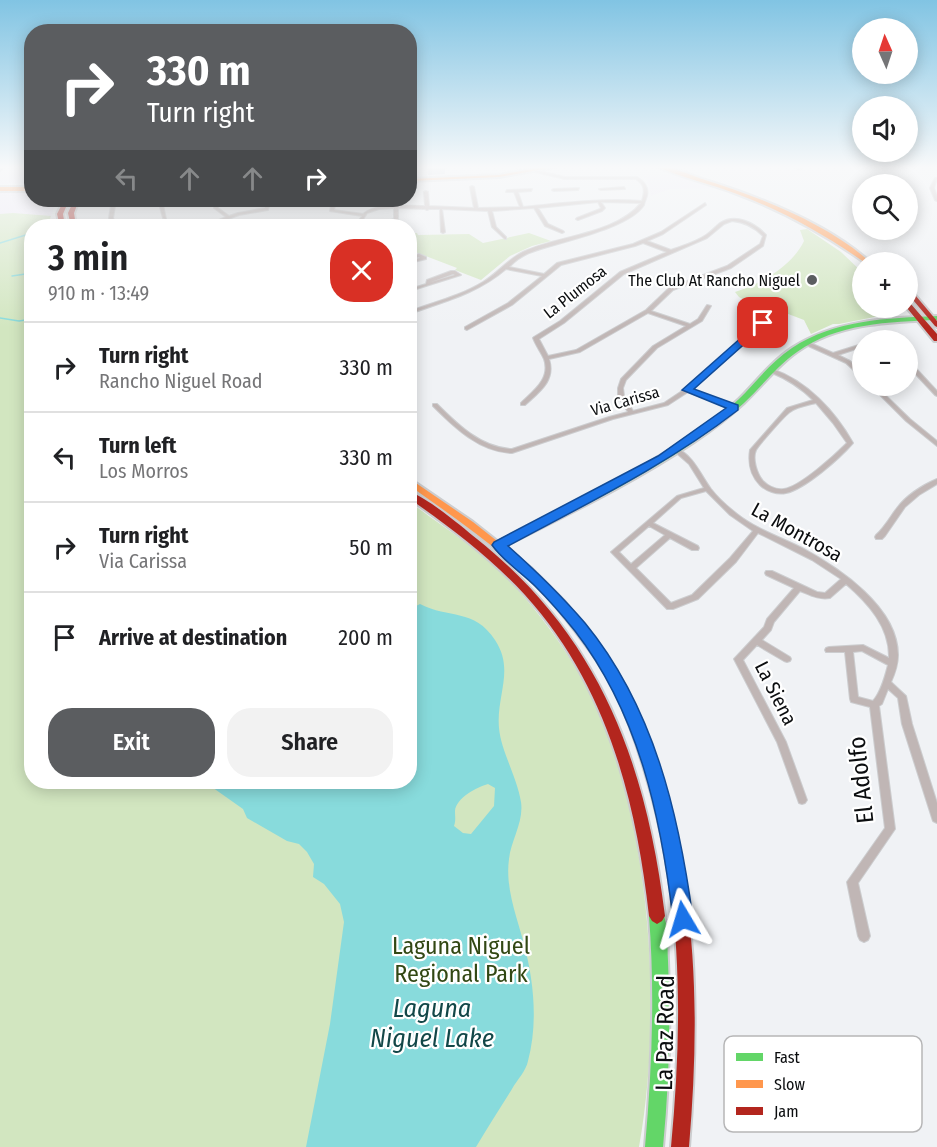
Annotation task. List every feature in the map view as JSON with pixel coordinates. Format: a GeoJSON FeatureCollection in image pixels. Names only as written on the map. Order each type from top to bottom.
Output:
{"type":"FeatureCollection","features":[{"type":"Feature","properties":{"kind":"main road"},"geometry":{"type":"LineString","coordinates":[[803,221],[854,252]]}},
{"type":"Feature","properties":{"kind":"main road"},"geometry":{"type":"LineString","coordinates":[[808,221],[832,230],[831,232],[843,241],[842,243]]}},
{"type":"Feature","properties":{"kind":"main road"},"geometry":{"type":"LineString","coordinates":[[813,221],[832,230],[864,252]]}},
{"type":"Feature","properties":{"kind":"main road"},"geometry":{"type":"LineString","coordinates":[[918,303],[931,320],[937,339]]}},
{"type":"Feature","properties":{"kind":"main road"},"geometry":{"type":"LineString","coordinates":[[918,311],[931,320]]}},
{"type":"Feature","properties":{"kind":"main road"},"geometry":{"type":"LineString","coordinates":[[424,504],[438,509],[482,540],[499,545],[676,450],[734,408],[772,371],[806,343],[826,334],[854,326],[931,320]]}},
{"type":"Feature","properties":{"kind":"main road","name":"La Paz Road"},"geometry":{"type":"LineString","coordinates":[[417,487],[499,545],[562,605],[598,653],[632,712],[657,778],[675,853],[686,951],[688,1050],[680,1147]]}},
{"type":"Feature","properties":{"kind":"main road","name":"La Paz Road"},"geometry":{"type":"LineString","coordinates":[[417,500],[488,553],[527,589],[578,656],[595,686],[617,737],[637,797],[655,907],[663,994],[661,1098],[654,1147]]}},
{"type":"Feature","properties":{"kind":"main road"},"geometry":{"type":"LineString","coordinates":[[499,545],[504,558],[528,584],[527,589]]}},
{"type":"Feature","properties":{"kind":"street"},"geometry":{"type":"LineString","coordinates":[[442,221],[443,232]]}},
{"type":"Feature","properties":{"kind":"street"},"geometry":{"type":"LineString","coordinates":[[493,221],[494,227],[505,238]]}},
{"type":"Feature","properties":{"kind":"street"},"geometry":{"type":"LineString","coordinates":[[544,221],[546,225],[562,232]]}},
{"type":"Feature","properties":{"kind":"street"},"geometry":{"type":"LineString","coordinates":[[417,309],[478,286],[526,252],[586,235],[619,221]]}},
{"type":"Feature","properties":{"kind":"street"},"geometry":{"type":"LineString","coordinates":[[467,328],[510,304],[544,275],[568,260],[643,241],[671,229],[681,221]]}},
{"type":"Feature","properties":{"kind":"street","name":"La Plumosa"},"geometry":{"type":"LineString","coordinates":[[522,404],[545,382],[549,370],[546,358],[536,340],[538,336],[562,322],[614,278],[706,237],[723,223],[734,221]]}},
{"type":"Feature","properties":{"kind":"street","name":"La Plumosa"},"geometry":{"type":"LineString","coordinates":[[648,310],[671,289],[721,271],[764,242],[765,236],[757,228],[737,221]]}},
{"type":"Feature","properties":{"kind":"street"},"geometry":{"type":"LineString","coordinates":[[643,241],[671,252]]}},
{"type":"Feature","properties":{"kind":"street"},"geometry":{"type":"LineString","coordinates":[[504,267],[544,275]]}},
{"type":"Feature","properties":{"kind":"street"},"geometry":{"type":"LineString","coordinates":[[417,288],[435,284],[459,274],[453,273],[429,281],[429,284]]}},
{"type":"Feature","properties":{"kind":"street"},"geometry":{"type":"LineString","coordinates":[[631,412],[621,398],[621,385],[624,379],[655,347],[704,316],[709,306]]}},
{"type":"Feature","properties":{"kind":"street"},"geometry":{"type":"LineString","coordinates":[[546,358],[578,351],[648,310],[690,326]]}},
{"type":"Feature","properties":{"kind":"street","name":"Via Carissa"},"geometry":{"type":"LineString","coordinates":[[435,405],[459,430],[506,452],[631,412],[666,404],[687,390],[763,323]]}},
{"type":"Feature","properties":{"kind":"street"},"geometry":{"type":"LineString","coordinates":[[806,343],[852,365]]}},
{"type":"Feature","properties":{"kind":"street"},"geometry":{"type":"LineString","coordinates":[[834,355],[852,349]]}},
{"type":"Feature","properties":{"kind":"street"},"geometry":{"type":"LineString","coordinates":[[772,371],[801,385],[816,401],[844,433],[849,446],[788,491],[775,491],[765,487],[753,468],[753,450],[789,409],[816,401]]}},
{"type":"Feature","properties":{"kind":"street"},"geometry":{"type":"LineString","coordinates":[[918,374],[937,394]]}},
{"type":"Feature","properties":{"kind":"street"},"geometry":{"type":"LineString","coordinates":[[687,390],[734,408]]}},
{"type":"Feature","properties":{"kind":"street"},"geometry":{"type":"LineString","coordinates":[[883,396],[937,444]]}},
{"type":"Feature","properties":{"kind":"street","name":"La Montrosa"},"geometry":{"type":"LineString","coordinates":[[676,450],[693,462],[707,489],[731,513],[757,530],[803,552],[846,579],[870,603],[882,620],[893,648],[893,664],[887,683]]}},
{"type":"Feature","properties":{"kind":"street"},"geometry":{"type":"LineString","coordinates":[[879,537],[888,529],[910,498],[937,481]]}},
{"type":"Feature","properties":{"kind":"street"},"geometry":{"type":"LineString","coordinates":[[707,489],[679,497],[615,552],[670,608],[695,597],[733,560],[757,530]]}},
{"type":"Feature","properties":{"kind":"street"},"geometry":{"type":"LineString","coordinates":[[648,523],[695,548]]}},
{"type":"Feature","properties":{"kind":"street"},"geometry":{"type":"LineString","coordinates":[[631,568],[670,534]]}},
{"type":"Feature","properties":{"kind":"street"},"geometry":{"type":"LineString","coordinates":[[770,573],[816,595],[827,596],[846,579]]}},
{"type":"Feature","properties":{"kind":"street","name":"La Siena"},"geometry":{"type":"LineString","coordinates":[[799,588],[738,659],[781,742],[802,800]]}},
{"type":"Feature","properties":{"kind":"street"},"geometry":{"type":"LineString","coordinates":[[756,640],[787,659]]}},
{"type":"Feature","properties":{"kind":"street"},"geometry":{"type":"LineString","coordinates":[[829,650],[863,648],[893,664]]}},
{"type":"Feature","properties":{"kind":"street"},"geometry":{"type":"LineString","coordinates":[[849,649],[854,699],[874,705],[879,701],[887,683],[902,696],[907,724],[937,818]]}},
{"type":"Feature","properties":{"kind":"street","name":"El Adolfo"},"geometry":{"type":"LineString","coordinates":[[864,936],[852,882],[890,829],[874,705]]}},
{"type":"Feature","properties":{"kind":"green space","name":"Laguna Niguel Regional Park"},"geometry":{"type":"Polygon","coordinates":[[[0,221],[24,221],[24,789],[417,789],[417,507],[466,543],[506,577],[562,646],[598,709],[615,753],[628,799],[645,898],[651,1000],[650,1050],[639,1147],[0,1147],[0,221]]]}},
{"type":"Feature","properties":{"kind":"green space","name":"The Club At Rancho Niguel"},"geometry":{"type":"Polygon","coordinates":[[[807,229],[841,252],[852,262],[852,318],[870,318],[833,324],[811,334],[804,320],[762,304],[754,305],[739,297],[735,292],[765,279],[784,266],[804,241],[800,230],[807,229]]]}},
{"type":"Feature","properties":{"kind":"green space"},"geometry":{"type":"Polygon","coordinates":[[[417,233],[418,235],[469,234],[483,243],[529,233],[551,241],[532,246],[510,256],[481,280],[455,270],[457,268],[417,253],[417,233]]]}},
{"type":"Feature","properties":{"kind":"water","name":"Laguna Niguel Lake"},"geometry":{"type":"Polygon","coordinates":[[[420,604],[470,619],[487,630],[495,640],[504,662],[499,716],[500,737],[521,802],[519,824],[510,852],[509,881],[512,902],[527,958],[534,1017],[527,1065],[476,1147],[306,1147],[330,1024],[344,922],[340,904],[324,884],[313,877],[314,864],[307,852],[299,844],[287,841],[247,818],[243,809],[215,789],[417,789],[417,606],[420,604]],[[488,784],[473,790],[456,806],[454,826],[463,833],[471,834],[494,806],[495,788],[488,784]]]}},
{"type":"Feature","properties":{"kind":"waterway"},"geometry":{"type":"LineString","coordinates":[[0,243],[24,236]]}},
{"type":"Feature","properties":{"kind":"waterway"},"geometry":{"type":"LineString","coordinates":[[12,276],[24,274]]}},
{"type":"Feature","properties":{"kind":"waterway"},"geometry":{"type":"LineString","coordinates":[[0,318],[24,320]]}},
{"type":"Feature","properties":{"kind":"traffic: fast"},"geometry":{"type":"LineString","coordinates":[[499,545],[613,487],[693,439],[728,414],[776,365],[804,344],[820,336],[852,326],[937,318]]}},
{"type":"Feature","properties":{"kind":"traffic: fast"},"geometry":{"type":"LineString","coordinates":[[654,1147],[661,1032],[661,974],[657,916]]}},
{"type":"Feature","properties":{"kind":"traffic: slow"},"geometry":{"type":"LineString","coordinates":[[801,221],[853,252]]}},
{"type":"Feature","properties":{"kind":"traffic: slow"},"geometry":{"type":"LineString","coordinates":[[417,487],[470,524],[527,570],[561,605],[600,656]]}},
{"type":"Feature","properties":{"kind":"traffic: jam"},"geometry":{"type":"LineString","coordinates":[[918,302],[937,325]]}},
{"type":"Feature","properties":{"kind":"traffic: jam"},"geometry":{"type":"LineString","coordinates":[[918,316],[937,339]]}},
{"type":"Feature","properties":{"kind":"traffic: jam"},"geometry":{"type":"LineString","coordinates":[[417,500],[464,534],[514,577],[544,610],[569,643],[590,678],[608,715],[636,794],[645,834],[657,916]]}},
{"type":"Feature","properties":{"kind":"traffic: jam"},"geometry":{"type":"LineString","coordinates":[[600,656],[626,702],[645,751],[672,848],[680,897],[688,996],[685,1096],[680,1147]]}},
{"type":"Feature","properties":{"kind":"place","name":"The Club At Rancho Niguel"},"geometry":{"type":"Point","coordinates":[812,280]}},
{"type":"Feature","properties":{"kind":"route"},"geometry":{"type":"LineString","coordinates":[[683,919],[675,853],[666,814],[657,778],[632,712],[618,685],[581,628],[562,605],[499,545],[662,459],[734,408],[687,390],[763,323]]}}]}
